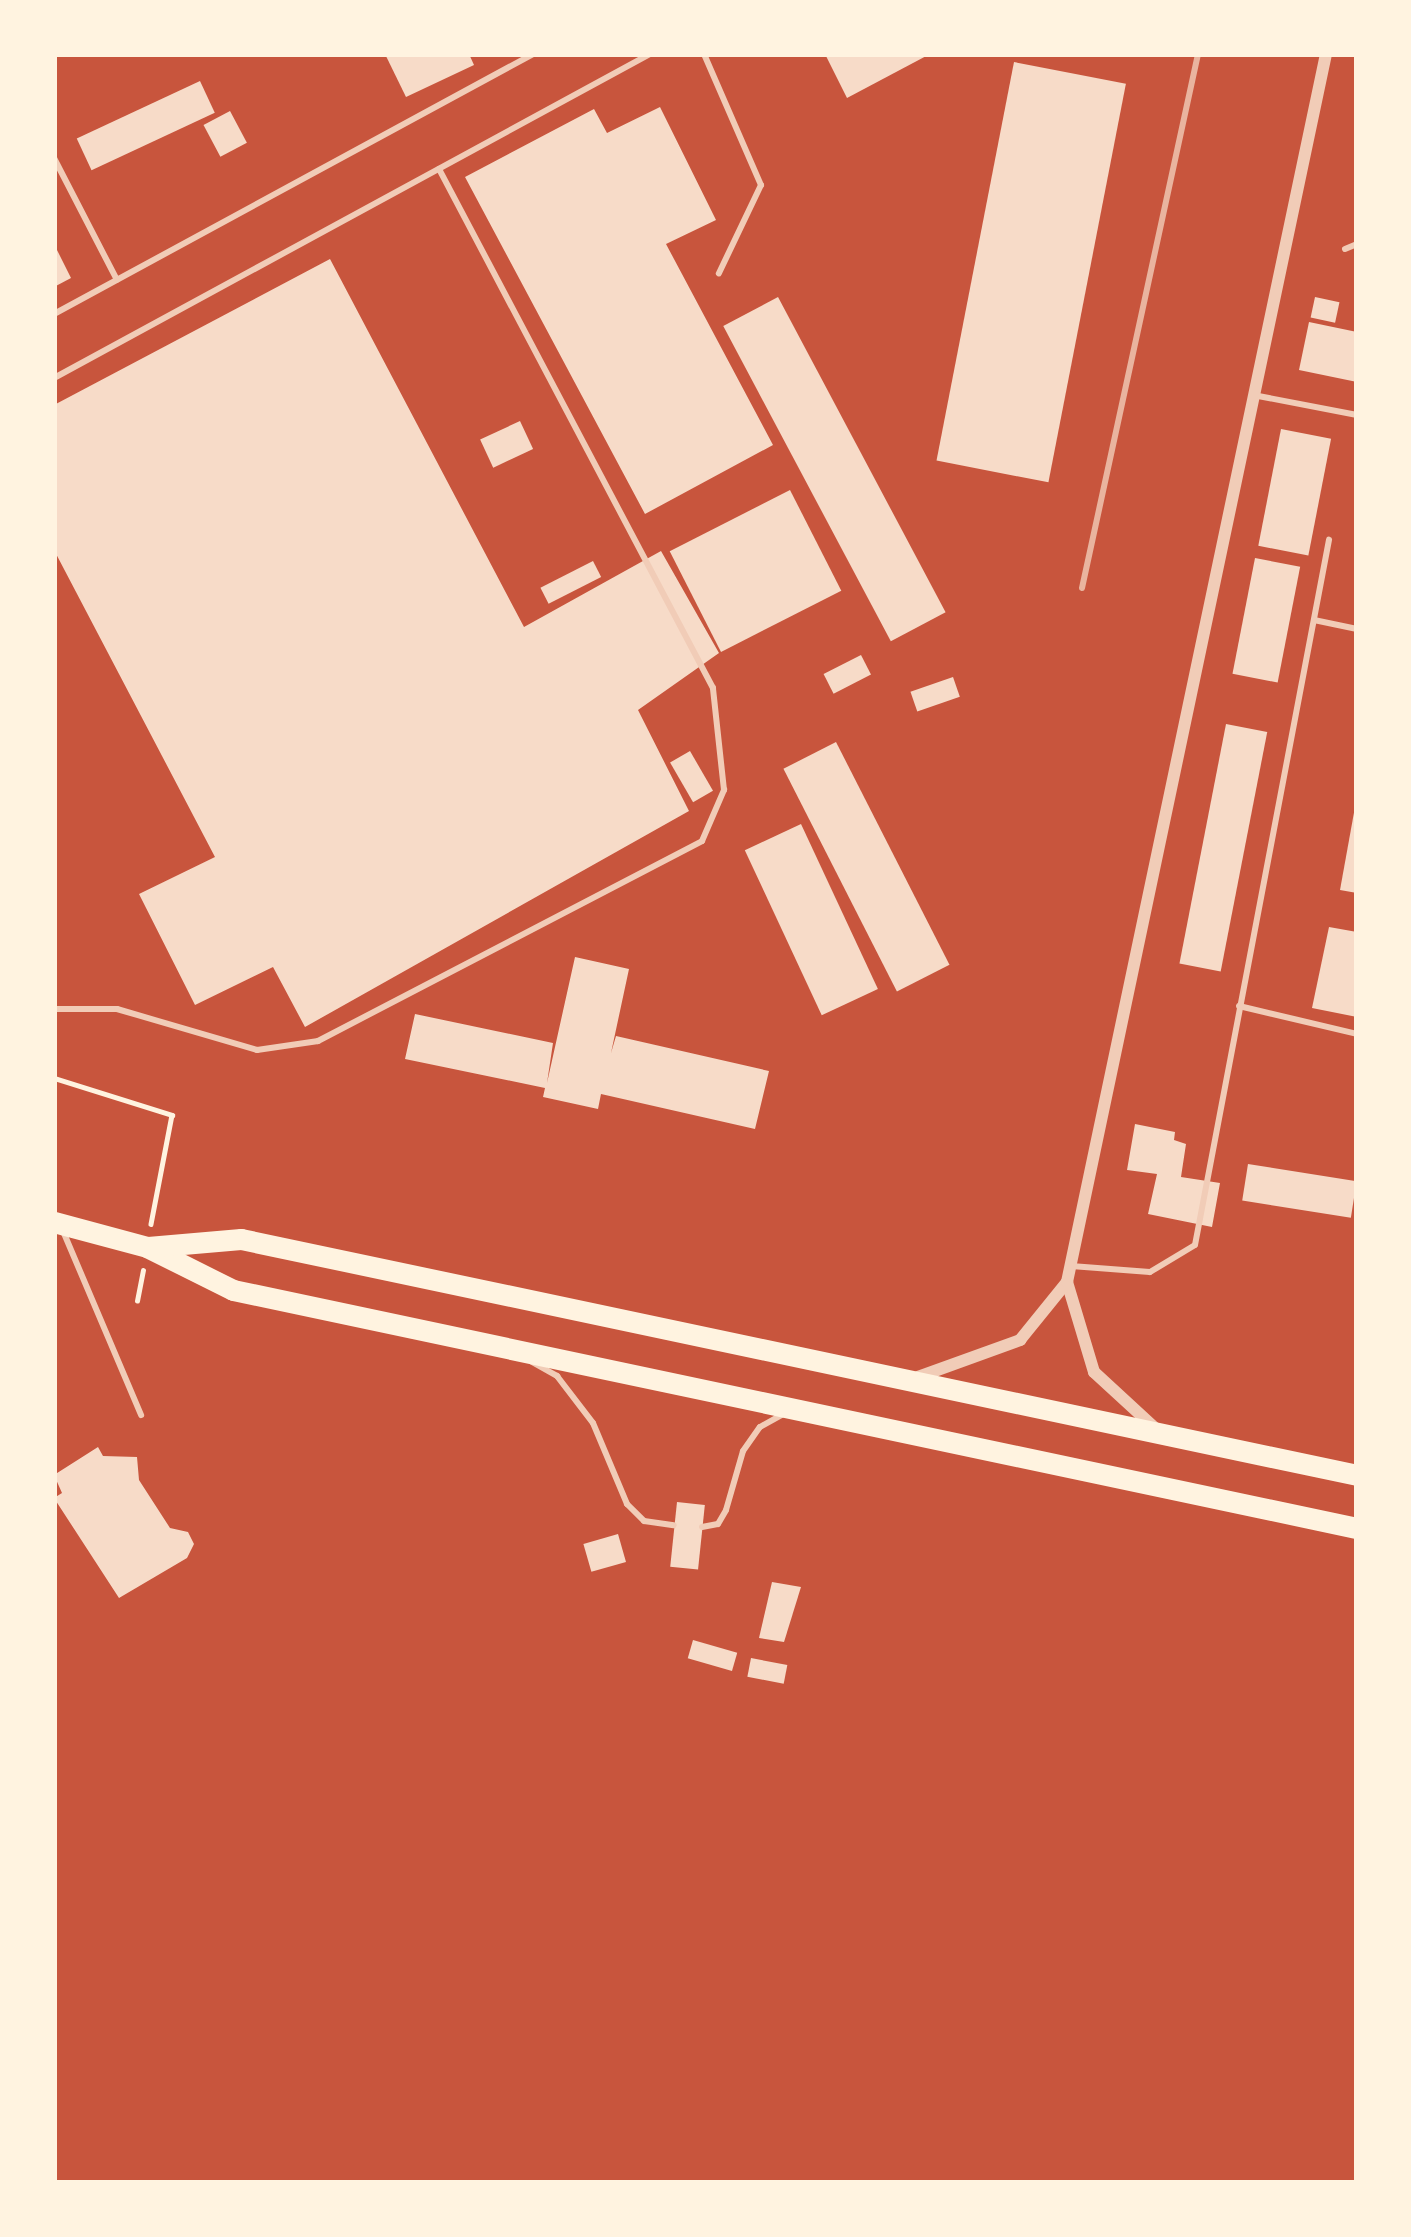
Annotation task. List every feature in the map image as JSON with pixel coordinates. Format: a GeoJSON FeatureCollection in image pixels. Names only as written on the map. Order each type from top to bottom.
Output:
{"type":"FeatureCollection","features":[{"type":"Feature","properties":{"kind":"highway"},"geometry":{"type":"LineString","coordinates":[[56,1222],[147,1247],[233,1290],[1357,1528]]}},
{"type":"Feature","properties":{"kind":"highway"},"geometry":{"type":"LineString","coordinates":[[147,1247],[241,1239],[1357,1474]]}},
{"type":"Feature","properties":{"kind":"street"},"geometry":{"type":"LineString","coordinates":[[914,1378],[1019,1340],[1067,1282],[1249,394],[1326,54]]}},
{"type":"Feature","properties":{"kind":"street"},"geometry":{"type":"LineString","coordinates":[[1067,1282],[1094,1372],[1160,1431]]}},
{"type":"Feature","properties":{"kind":"lane"},"geometry":{"type":"LineString","coordinates":[[54,314],[533,54]]}},
{"type":"Feature","properties":{"kind":"lane"},"geometry":{"type":"LineString","coordinates":[[54,378],[650,54]]}},
{"type":"Feature","properties":{"kind":"lane"},"geometry":{"type":"LineString","coordinates":[[704,54],[761,185],[719,273]]}},
{"type":"Feature","properties":{"kind":"lane"},"geometry":{"type":"LineString","coordinates":[[54,158],[117,280]]}},
{"type":"Feature","properties":{"kind":"lane"},"geometry":{"type":"LineString","coordinates":[[54,1009],[117,1009],[257,1050],[318,1041],[702,841],[724,790],[713,688],[439,169]]}},
{"type":"Feature","properties":{"kind":"lane"},"geometry":{"type":"LineString","coordinates":[[1345,249],[1357,244]]}},
{"type":"Feature","properties":{"kind":"lane"},"geometry":{"type":"LineString","coordinates":[[1249,394],[1357,415]]}},
{"type":"Feature","properties":{"kind":"lane"},"geometry":{"type":"LineString","coordinates":[[1071,1266],[1150,1272],[1195,1245],[1329,540]]}},
{"type":"Feature","properties":{"kind":"lane"},"geometry":{"type":"LineString","coordinates":[[1313,620],[1357,629]]}},
{"type":"Feature","properties":{"kind":"lane"},"geometry":{"type":"LineString","coordinates":[[1239,1006],[1357,1034]]}},
{"type":"Feature","properties":{"kind":"lane"},"geometry":{"type":"LineString","coordinates":[[56,1222],[141,1415]]}},
{"type":"Feature","properties":{"kind":"lane"},"geometry":{"type":"LineString","coordinates":[[503,1345],[557,1376],[593,1423],[627,1504],[644,1521],[674,1525]]}},
{"type":"Feature","properties":{"kind":"lane"},"geometry":{"type":"LineString","coordinates":[[702,1527],[718,1524],[743,1450],[760,1427],[796,1407]]}},
{"type":"Feature","properties":{"kind":"path"},"geometry":{"type":"LineString","coordinates":[[54,1078],[172,1115],[137,1301]]}},
{"type":"Feature","properties":{"kind":"building"},"geometry":{"type":"Polygon","coordinates":[[[385,54],[469,54],[474,65],[406,97],[385,54]]]}},
{"type":"Feature","properties":{"kind":"building"},"geometry":{"type":"Polygon","coordinates":[[[825,54],[930,54],[847,98],[825,54]]]}},
{"type":"Feature","properties":{"kind":"building"},"geometry":{"type":"Polygon","coordinates":[[[1014,62],[1126,84],[1048,482],[937,461],[1014,62]]]}},
{"type":"Feature","properties":{"kind":"building"},"geometry":{"type":"Polygon","coordinates":[[[200,81],[215,113],[92,170],[77,138],[200,81]]]}},
{"type":"Feature","properties":{"kind":"building"},"geometry":{"type":"Polygon","coordinates":[[[660,107],[716,220],[666,244],[773,445],[645,514],[465,177],[594,109],[607,133],[660,107]]]}},
{"type":"Feature","properties":{"kind":"building"},"geometry":{"type":"Polygon","coordinates":[[[230,111],[247,143],[220,157],[204,125],[230,111]]]}},
{"type":"Feature","properties":{"kind":"building"},"geometry":{"type":"Polygon","coordinates":[[[54,244],[71,278],[54,287],[54,244]]]}},
{"type":"Feature","properties":{"kind":"building"},"geometry":{"type":"Polygon","coordinates":[[[330,259],[524,627],[661,551],[719,653],[638,710],[689,811],[305,1027],[273,967],[195,1005],[139,894],[215,857],[54,550],[54,405],[330,259]]]}},
{"type":"Feature","properties":{"kind":"building"},"geometry":{"type":"Polygon","coordinates":[[[778,297],[946,612],[891,641],[723,326],[778,297]]]}},
{"type":"Feature","properties":{"kind":"building"},"geometry":{"type":"Polygon","coordinates":[[[1315,297],[1339,302],[1335,323],[1311,318],[1315,297]]]}},
{"type":"Feature","properties":{"kind":"building"},"geometry":{"type":"Polygon","coordinates":[[[1309,322],[1357,332],[1357,382],[1299,370],[1309,322]]]}},
{"type":"Feature","properties":{"kind":"building"},"geometry":{"type":"Polygon","coordinates":[[[520,421],[533,449],[493,468],[480,440],[520,421]]]}},
{"type":"Feature","properties":{"kind":"building"},"geometry":{"type":"Polygon","coordinates":[[[1281,429],[1331,439],[1308,556],[1258,546],[1281,429]]]}},
{"type":"Feature","properties":{"kind":"building"},"geometry":{"type":"Polygon","coordinates":[[[790,490],[841,591],[721,652],[670,551],[790,490]]]}},
{"type":"Feature","properties":{"kind":"building"},"geometry":{"type":"Polygon","coordinates":[[[1255,558],[1300,567],[1278,683],[1232,674],[1255,558]]]}},
{"type":"Feature","properties":{"kind":"building"},"geometry":{"type":"Polygon","coordinates":[[[593,561],[601,577],[549,604],[540,588],[593,561]]]}},
{"type":"Feature","properties":{"kind":"building"},"geometry":{"type":"Polygon","coordinates":[[[861,655],[871,675],[834,694],[824,674],[861,655]]]}},
{"type":"Feature","properties":{"kind":"building"},"geometry":{"type":"Polygon","coordinates":[[[953,677],[960,697],[917,712],[910,692],[953,677]]]}},
{"type":"Feature","properties":{"kind":"building"},"geometry":{"type":"Polygon","coordinates":[[[1226,724],[1267,732],[1221,972],[1179,964],[1226,724]]]}},
{"type":"Feature","properties":{"kind":"building"},"geometry":{"type":"Polygon","coordinates":[[[836,742],[949,965],[897,992],[783,769],[836,742]]]}},
{"type":"Feature","properties":{"kind":"building"},"geometry":{"type":"Polygon","coordinates":[[[690,751],[713,791],[693,802],[670,762],[690,751]]]}},
{"type":"Feature","properties":{"kind":"building"},"geometry":{"type":"Polygon","coordinates":[[[1357,807],[1357,893],[1340,890],[1357,807]]]}},
{"type":"Feature","properties":{"kind":"building"},"geometry":{"type":"Polygon","coordinates":[[[801,824],[878,989],[822,1015],[745,850],[801,824]]]}},
{"type":"Feature","properties":{"kind":"building"},"geometry":{"type":"Polygon","coordinates":[[[1329,927],[1357,932],[1357,1017],[1312,1008],[1329,927]]]}},
{"type":"Feature","properties":{"kind":"building"},"geometry":{"type":"Polygon","coordinates":[[[575,957],[629,969],[611,1053],[616,1036],[769,1071],[755,1129],[601,1094],[598,1109],[543,1097],[545,1088],[405,1059],[415,1014],[553,1043],[547,1083],[575,957]]]}},
{"type":"Feature","properties":{"kind":"building"},"geometry":{"type":"Polygon","coordinates":[[[1135,1124],[1175,1132],[1174,1140],[1186,1144],[1181,1177],[1220,1183],[1212,1227],[1148,1214],[1157,1174],[1127,1170],[1135,1124]]]}},
{"type":"Feature","properties":{"kind":"building"},"geometry":{"type":"Polygon","coordinates":[[[1248,1164],[1357,1181],[1351,1218],[1242,1201],[1248,1164]]]}},
{"type":"Feature","properties":{"kind":"building"},"geometry":{"type":"Polygon","coordinates":[[[98,1447],[103,1456],[137,1457],[139,1480],[170,1528],[188,1532],[194,1544],[187,1558],[119,1598],[54,1498],[62,1493],[54,1475],[98,1447]]]}},
{"type":"Feature","properties":{"kind":"building"},"geometry":{"type":"Polygon","coordinates":[[[677,1502],[705,1505],[698,1570],[670,1567],[677,1502]]]}},
{"type":"Feature","properties":{"kind":"building"},"geometry":{"type":"Polygon","coordinates":[[[618,1534],[626,1562],[591,1572],[583,1544],[618,1534]]]}},
{"type":"Feature","properties":{"kind":"building"},"geometry":{"type":"Polygon","coordinates":[[[772,1582],[801,1587],[784,1642],[759,1638],[772,1582]]]}},
{"type":"Feature","properties":{"kind":"building"},"geometry":{"type":"Polygon","coordinates":[[[693,1640],[737,1653],[732,1671],[688,1658],[693,1640]]]}},
{"type":"Feature","properties":{"kind":"building"},"geometry":{"type":"Polygon","coordinates":[[[751,1658],[787,1665],[784,1684],[747,1677],[751,1658]]]}},
{"type":"Feature","properties":{"kind":"railway"},"geometry":{"type":"LineString","coordinates":[[1082,588],[1198,54]]}}]}
